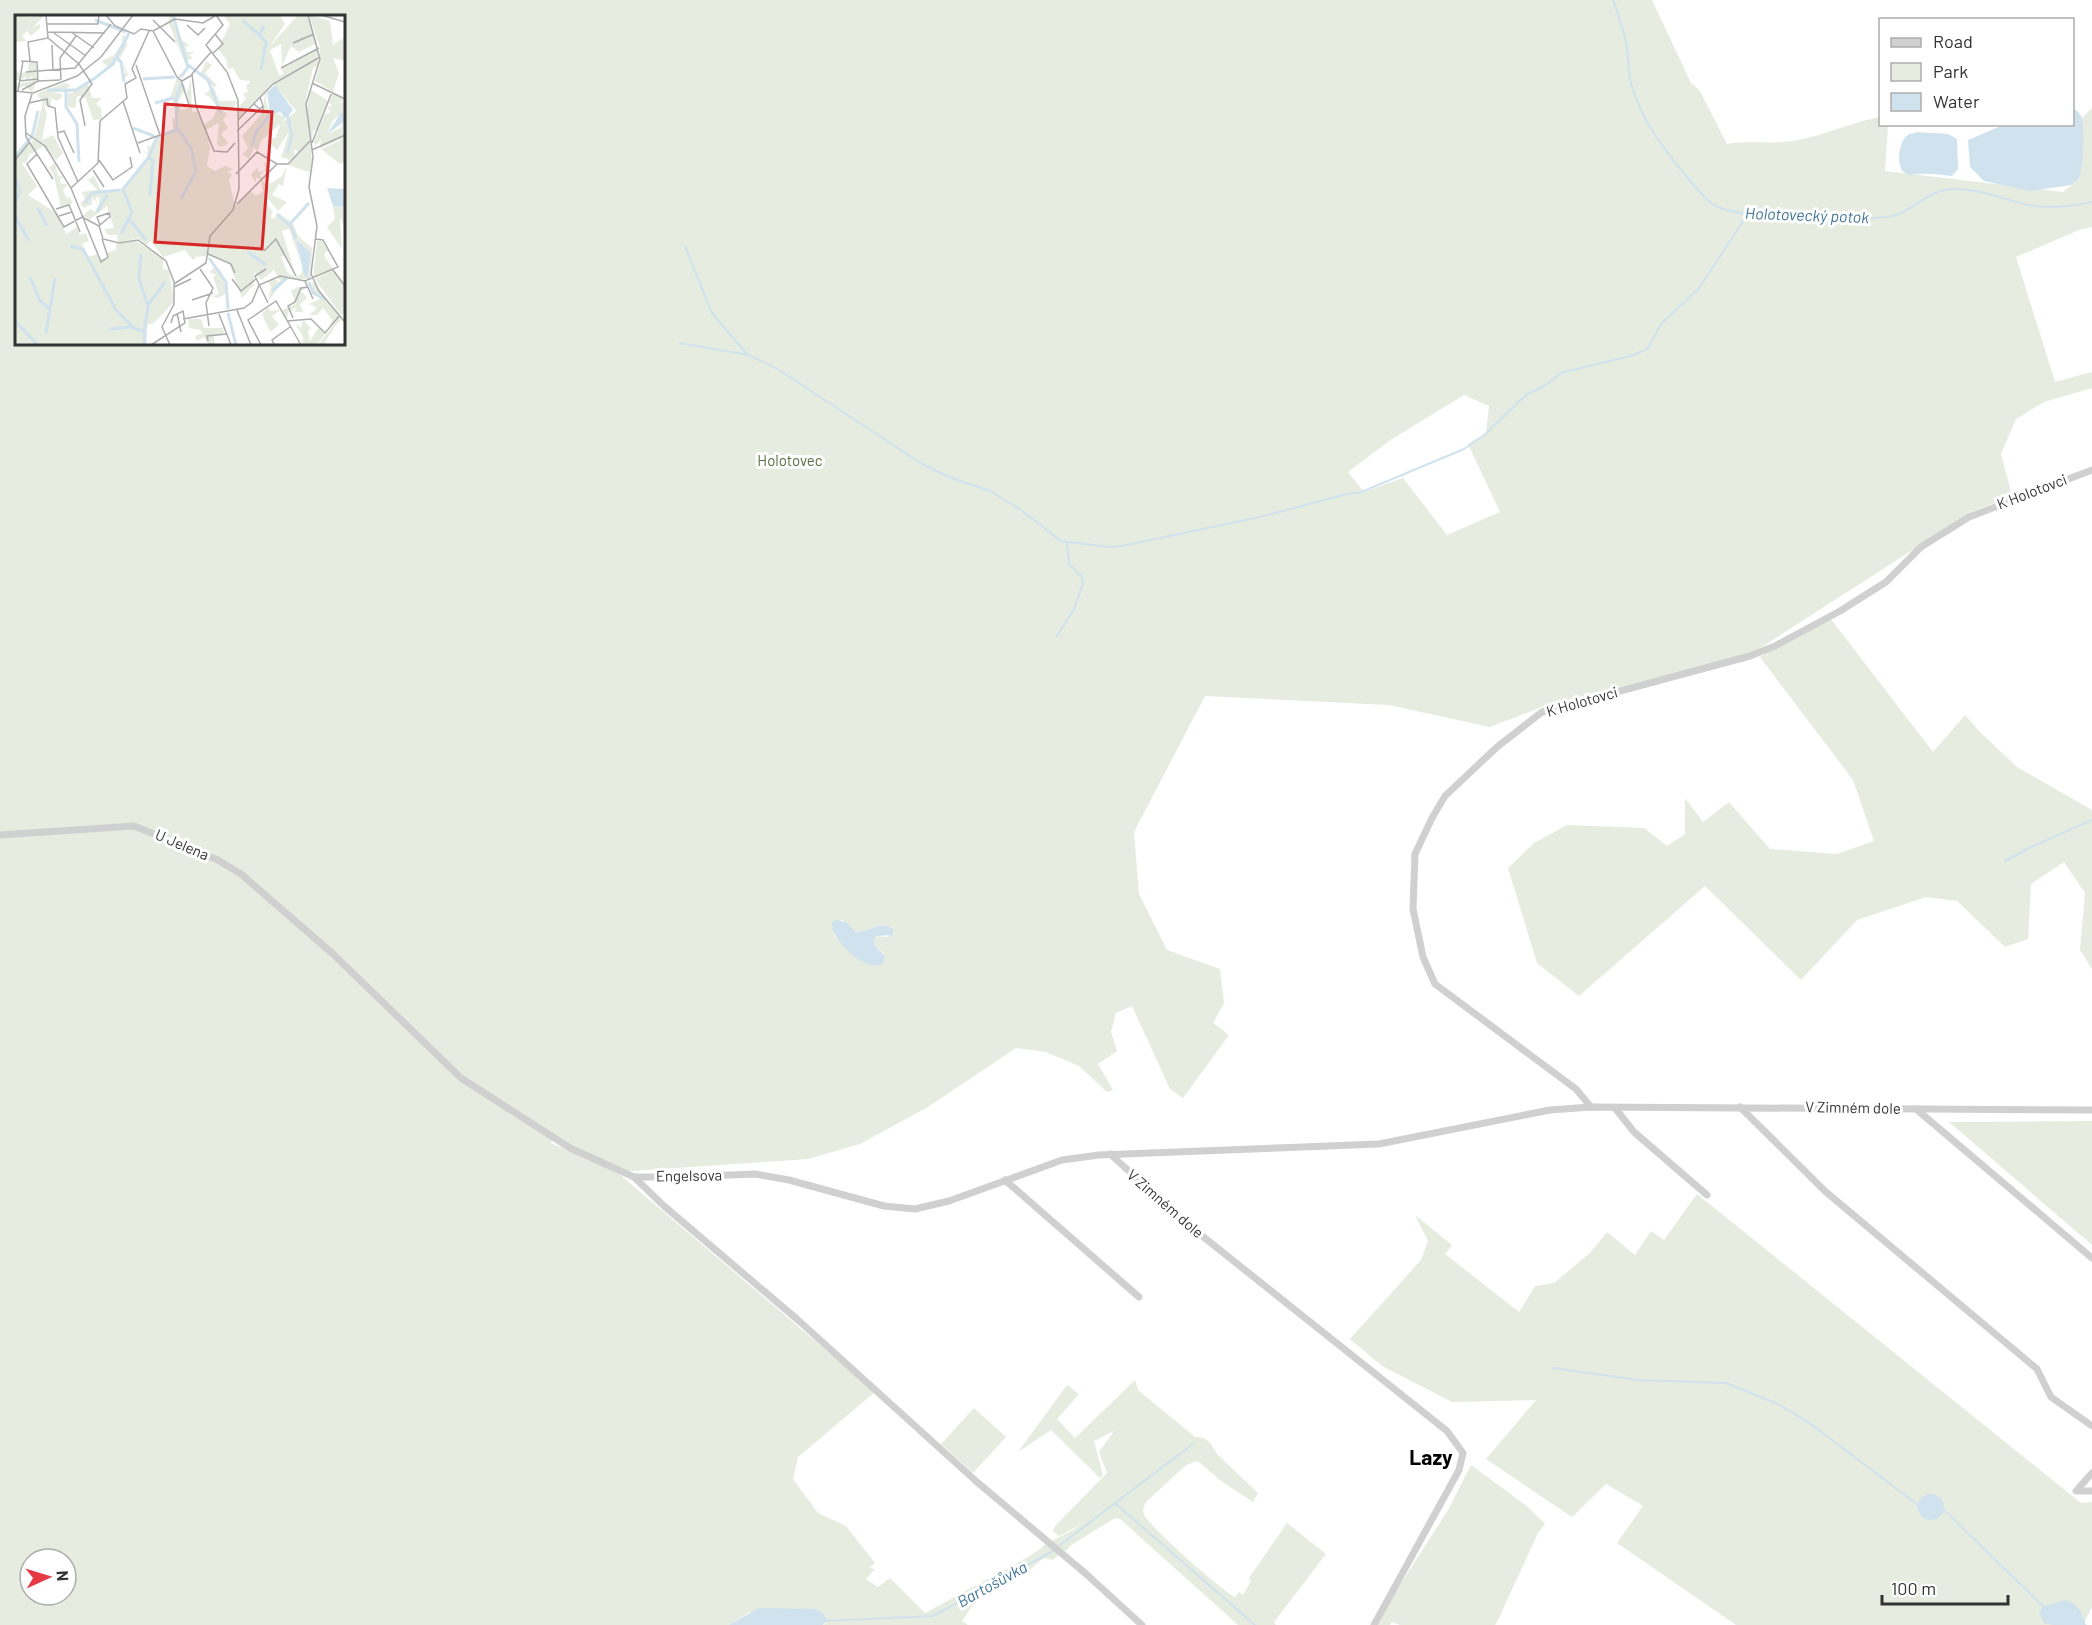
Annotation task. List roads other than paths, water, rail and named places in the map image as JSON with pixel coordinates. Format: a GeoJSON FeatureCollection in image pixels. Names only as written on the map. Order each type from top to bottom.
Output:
{"type":"FeatureCollection","features":[{"type":"Feature","properties":{"kind":"street","name":"K Holotovci"},"geometry":{"type":"LineString","coordinates":[[1591,1107],[1576,1089],[1435,984],[1423,957],[1413,909],[1413,880],[1415,854],[1432,818],[1446,796],[1497,747],[1542,711],[1750,656],[1775,646],[1840,611],[1886,582],[1921,547],[1969,517],[2092,470]]}},
{"type":"Feature","properties":{"kind":"street","name":"U Jelena"},"geometry":{"type":"LineString","coordinates":[[0,835],[123,825],[145,829],[218,860],[241,874],[332,953]]}},
{"type":"Feature","properties":{"kind":"street","name":"Engelsova"},"geometry":{"type":"LineString","coordinates":[[332,953],[460,1078],[570,1148],[634,1177],[680,1178],[755,1174],[789,1180],[884,1206],[915,1209],[949,1202],[1062,1160],[1110,1154]]}},
{"type":"Feature","properties":{"kind":"street","name":"V Zimném dole"},"geometry":{"type":"LineString","coordinates":[[1110,1154],[1378,1144],[1550,1110],[1591,1107],[2092,1110]]}},
{"type":"Feature","properties":{"kind":"street"},"geometry":{"type":"LineString","coordinates":[[1740,1107],[1826,1192],[2037,1369],[2051,1397],[2092,1426]]}},
{"type":"Feature","properties":{"kind":"street"},"geometry":{"type":"LineString","coordinates":[[1615,1108],[1634,1132],[1707,1195]]}},
{"type":"Feature","properties":{"kind":"street"},"geometry":{"type":"LineString","coordinates":[[1916,1109],[2092,1258]]}},
{"type":"Feature","properties":{"kind":"street","name":"V Zimném dole"},"geometry":{"type":"LineString","coordinates":[[1110,1154],[1191,1227],[1447,1431],[1463,1453],[1459,1470],[1374,1625]]}},
{"type":"Feature","properties":{"kind":"street"},"geometry":{"type":"LineString","coordinates":[[634,1177],[664,1206],[798,1320],[976,1482],[1085,1573],[1142,1625]]}},
{"type":"Feature","properties":{"kind":"street"},"geometry":{"type":"LineString","coordinates":[[1005,1180],[1138,1297]]}},
{"type":"Feature","properties":{"kind":"street"},"geometry":{"type":"LineString","coordinates":[[2092,1473],[2076,1491],[2092,1491]]}},
{"type":"Feature","properties":{"kind":"water"},"geometry":{"type":"Polygon","coordinates":[[[2074,109],[2079,112],[2083,125],[2082,165],[2079,179],[2071,185],[2030,191],[1984,181],[1970,167],[1968,140],[2001,126],[2074,126],[2074,109]]]}},
{"type":"Feature","properties":{"kind":"water"},"geometry":{"type":"Polygon","coordinates":[[[1917,132],[1948,134],[1957,139],[1958,169],[1952,176],[1908,174],[1902,170],[1899,154],[1902,142],[1908,135],[1917,132]]]}},
{"type":"Feature","properties":{"kind":"water"},"geometry":{"type":"Polygon","coordinates":[[[835,920],[846,922],[857,933],[882,925],[893,928],[893,935],[876,936],[874,939],[874,945],[885,956],[882,964],[866,963],[842,945],[833,929],[832,922],[835,920]]]}},
{"type":"Feature","properties":{"kind":"water"},"geometry":{"type":"Polygon","coordinates":[[[1931,1494],[1940,1498],[1944,1507],[1940,1516],[1931,1520],[1922,1516],[1918,1507],[1922,1498],[1931,1494]]]}},
{"type":"Feature","properties":{"kind":"water"},"geometry":{"type":"Polygon","coordinates":[[[2065,1600],[2073,1603],[2079,1609],[2086,1625],[2044,1623],[2039,1613],[2043,1607],[2065,1600]]]}},
{"type":"Feature","properties":{"kind":"water"},"geometry":{"type":"Polygon","coordinates":[[[759,1608],[814,1609],[822,1612],[827,1620],[823,1625],[729,1625],[759,1608]]]}},
{"type":"Feature","properties":{"kind":"waterway","name":"Holotovecký potok"},"geometry":{"type":"LineString","coordinates":[[1613,0],[1626,42],[1631,84],[1642,111],[1656,137],[1674,161],[1703,196],[1716,206],[1730,211],[1775,217],[1876,218],[1899,214],[1928,196],[1953,189],[1982,192],[2020,203],[2045,207],[2092,202]]}},
{"type":"Feature","properties":{"kind":"waterway"},"geometry":{"type":"LineString","coordinates":[[680,343],[748,355],[776,368],[922,464],[949,477],[990,491],[1021,510],[1061,541],[1109,547],[1122,546],[1260,517],[1351,493],[1359,493],[1464,449],[1483,436],[1526,395],[1546,385],[1561,373],[1634,355],[1648,348],[1661,324],[1699,288],[1748,214]]}},
{"type":"Feature","properties":{"kind":"waterway"},"geometry":{"type":"LineString","coordinates":[[685,246],[712,313],[747,354]]}},
{"type":"Feature","properties":{"kind":"waterway"},"geometry":{"type":"LineString","coordinates":[[1057,636],[1074,609],[1083,584],[1082,577],[1069,564],[1067,542]]}},
{"type":"Feature","properties":{"kind":"waterway"},"geometry":{"type":"LineString","coordinates":[[2005,861],[2092,820]]}},
{"type":"Feature","properties":{"kind":"waterway"},"geometry":{"type":"LineString","coordinates":[[1553,1368],[1638,1380],[1726,1383],[1778,1404],[1811,1424],[1918,1505]]}},
{"type":"Feature","properties":{"kind":"waterway","name":"Bartošůvka"},"geometry":{"type":"LineString","coordinates":[[1060,1545],[1193,1444]]}},
{"type":"Feature","properties":{"kind":"waterway"},"geometry":{"type":"LineString","coordinates":[[1116,1504],[1255,1625]]}},
{"type":"Feature","properties":{"kind":"waterway"},"geometry":{"type":"LineString","coordinates":[[1944,1510],[2045,1608]]}},
{"type":"Feature","properties":{"kind":"waterway","name":"Bartošůvka"},"geometry":{"type":"LineString","coordinates":[[823,1621],[933,1616],[1053,1551]]}},
{"type":"Feature","properties":{"kind":"district","name":"Lazy"},"geometry":{"type":"Point","coordinates":[1431,1458]}},
{"type":"Feature","properties":{"kind":"park label","name":"Holotovec"},"geometry":{"type":"Point","coordinates":[790,461]}}]}
